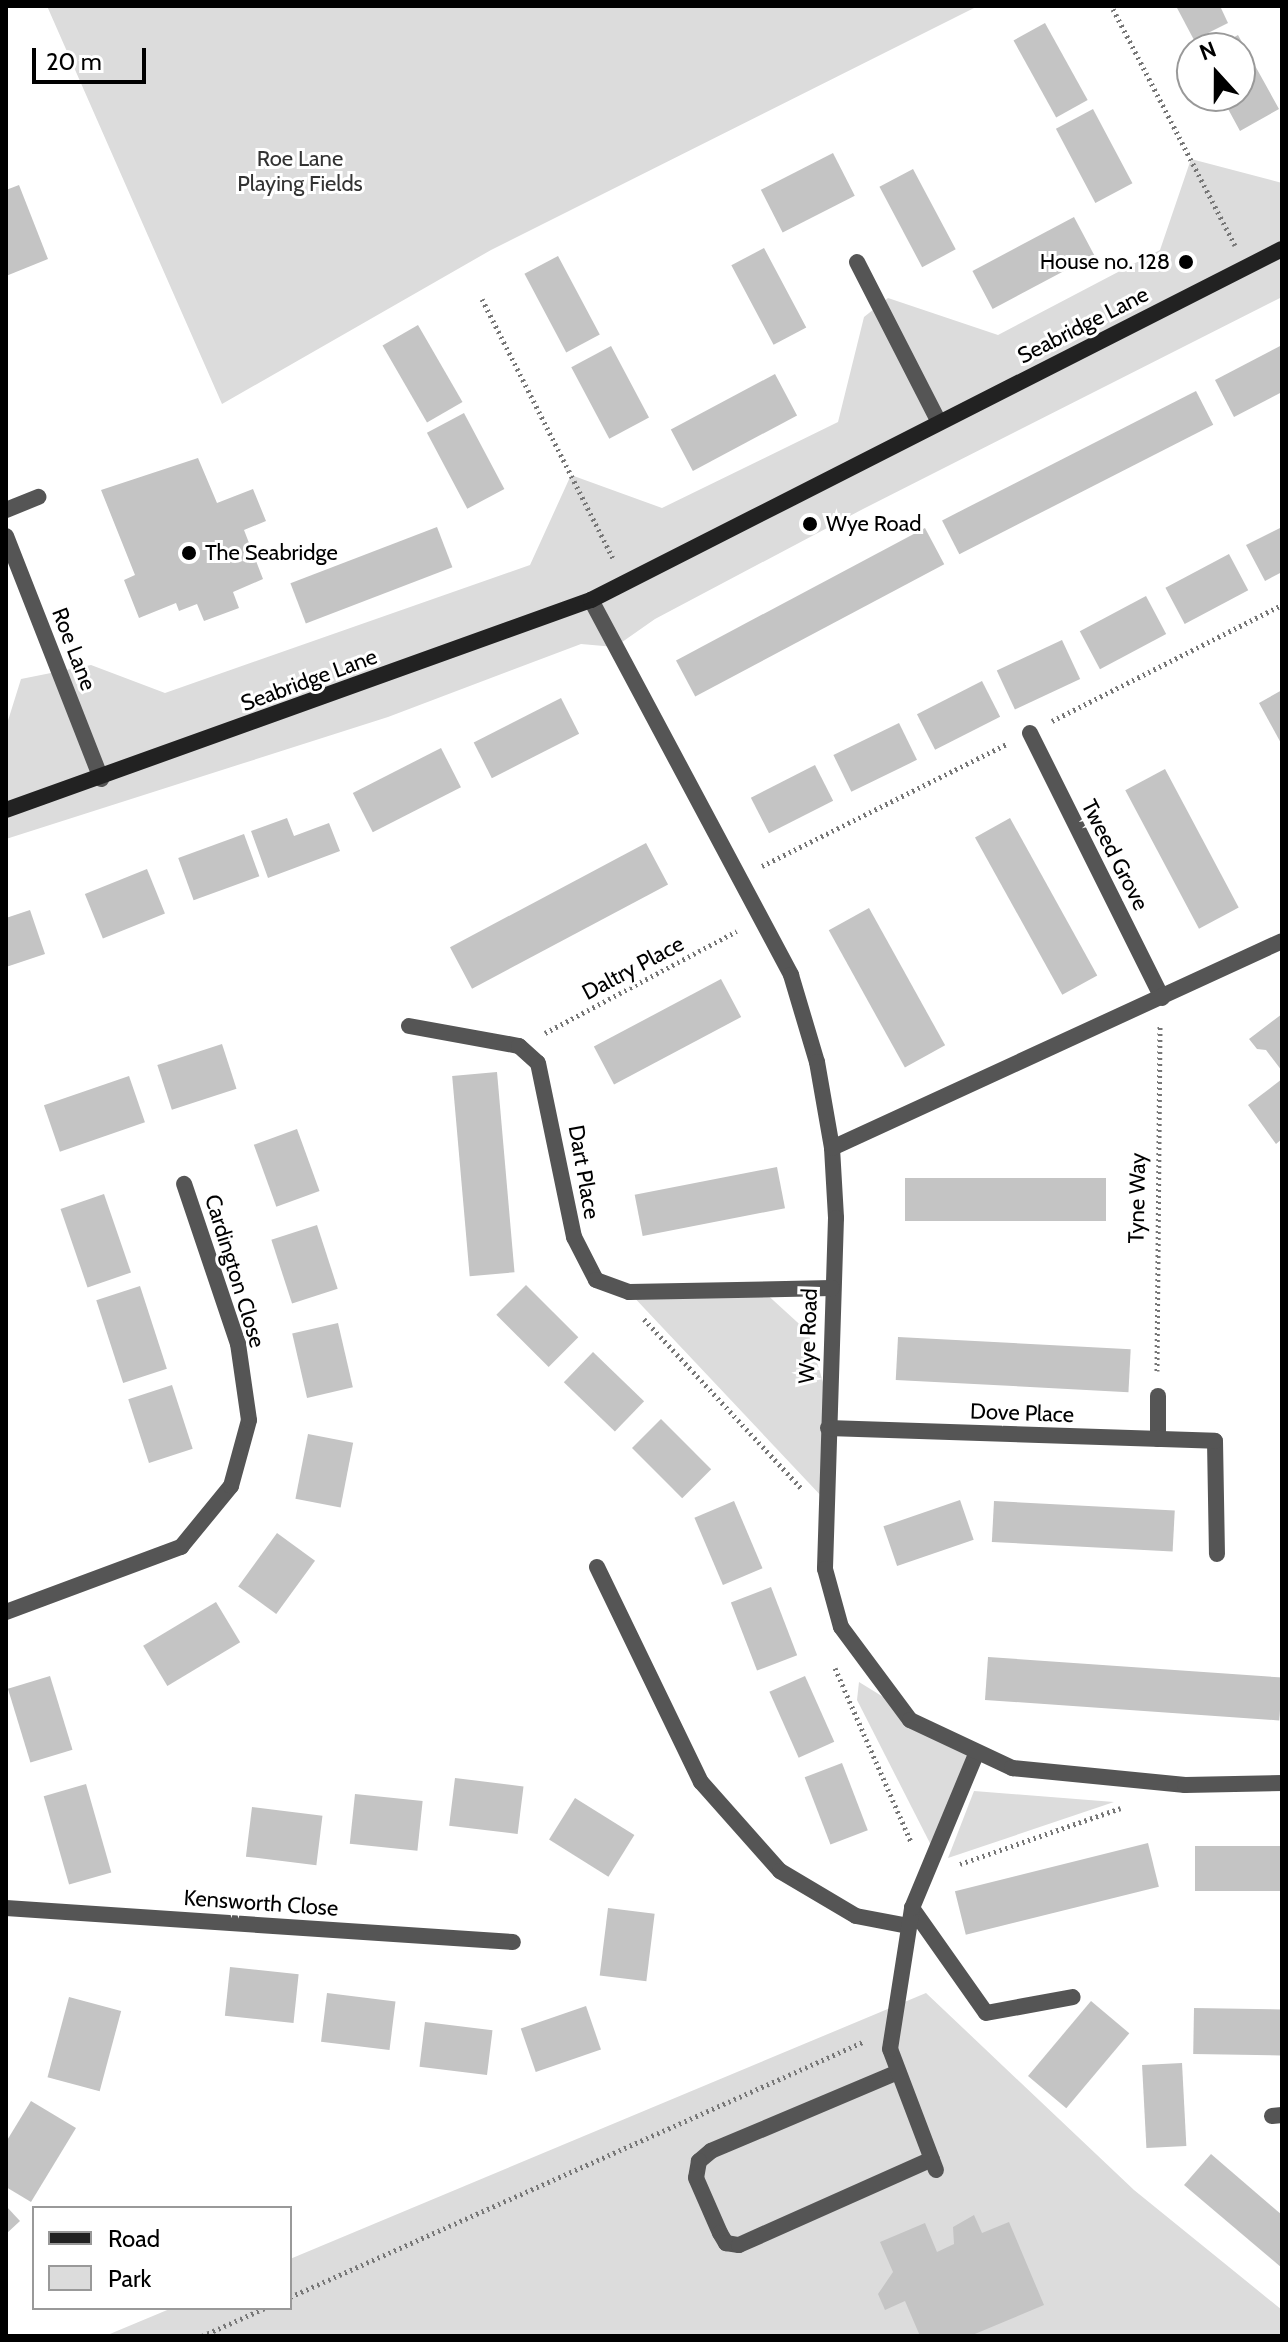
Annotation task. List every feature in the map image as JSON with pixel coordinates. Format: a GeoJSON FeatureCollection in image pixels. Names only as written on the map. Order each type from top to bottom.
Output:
{"type":"FeatureCollection","features":[{"type":"Feature","properties":{"kind":"street","name":"Seabridge Lane"},"geometry":{"type":"LineString","coordinates":[[6,810],[101,779],[591,600],[1282,249]]}},
{"type":"Feature","properties":{"kind":"street"},"geometry":{"type":"LineString","coordinates":[[857,262],[939,422]]}},
{"type":"Feature","properties":{"kind":"street"},"geometry":{"type":"LineString","coordinates":[[6,510],[38,497]]}},
{"type":"Feature","properties":{"kind":"street","name":"Roe Lane"},"geometry":{"type":"LineString","coordinates":[[6,536],[101,779]]}},
{"type":"Feature","properties":{"kind":"street","name":"Wye Road"},"geometry":{"type":"LineString","coordinates":[[591,600],[762,918],[796,990],[817,1062],[832,1148],[836,1218],[824,1513],[825,1569],[841,1627],[910,1720],[976,1754],[1012,1768],[1185,1785],[1282,1783]]}},
{"type":"Feature","properties":{"kind":"street","name":"Tweed Grove"},"geometry":{"type":"LineString","coordinates":[[1030,733],[1158,1000]]}},
{"type":"Feature","properties":{"kind":"street"},"geometry":{"type":"LineString","coordinates":[[832,1148],[1282,941]]}},
{"type":"Feature","properties":{"kind":"street"},"geometry":{"type":"LineString","coordinates":[[409,1026],[519,1046]]}},
{"type":"Feature","properties":{"kind":"street","name":"Dart Place"},"geometry":{"type":"LineString","coordinates":[[519,1046],[538,1063],[547,1089],[574,1237],[596,1280],[614,1286]]}},
{"type":"Feature","properties":{"kind":"street","name":"Cardington Close"},"geometry":{"type":"LineString","coordinates":[[6,1612],[181,1547],[231,1486],[249,1420],[238,1344],[184,1184]]}},
{"type":"Feature","properties":{"kind":"street"},"geometry":{"type":"LineString","coordinates":[[614,1286],[629,1292],[832,1288]]}},
{"type":"Feature","properties":{"kind":"street"},"geometry":{"type":"LineString","coordinates":[[1158,1396],[1158,1439]]}},
{"type":"Feature","properties":{"kind":"street","name":"Dove Place"},"geometry":{"type":"LineString","coordinates":[[828,1428],[1215,1441],[1217,1554]]}},
{"type":"Feature","properties":{"kind":"street"},"geometry":{"type":"LineString","coordinates":[[597,1567],[701,1782],[780,1871],[856,1916],[909,1926]]}},
{"type":"Feature","properties":{"kind":"street"},"geometry":{"type":"LineString","coordinates":[[898,2072],[711,2151],[699,2161],[696,2178],[726,2243],[739,2245],[934,2165],[890,2049],[912,1908],[976,1754]]}},
{"type":"Feature","properties":{"kind":"street","name":"Kensworth Close"},"geometry":{"type":"LineString","coordinates":[[6,1908],[513,1942]]}},
{"type":"Feature","properties":{"kind":"street"},"geometry":{"type":"LineString","coordinates":[[912,1908],[986,2013],[1073,1997]]}},
{"type":"Feature","properties":{"kind":"path"},"geometry":{"type":"LineString","coordinates":[[1113,9],[1247,268]]}},
{"type":"Feature","properties":{"kind":"path"},"geometry":{"type":"LineString","coordinates":[[482,299],[625,583]]}},
{"type":"Feature","properties":{"kind":"path","name":"Daltry Place"},"geometry":{"type":"LineString","coordinates":[[519,1046],[762,918]]}},
{"type":"Feature","properties":{"kind":"path","name":"Tyne Way"},"geometry":{"type":"LineString","coordinates":[[1158,1000],[1163,1040],[1158,1396]]}},
{"type":"Feature","properties":{"kind":"path"},"geometry":{"type":"LineString","coordinates":[[614,1286],[824,1513]]}},
{"type":"Feature","properties":{"kind":"path"},"geometry":{"type":"LineString","coordinates":[[831,1657],[926,1876],[1127,1805]]}},
{"type":"Feature","properties":{"kind":"path"},"geometry":{"type":"LineString","coordinates":[[292,2296],[893,2029]]}},
{"type":"Feature","properties":{"kind":"path"},"geometry":{"type":"LineString","coordinates":[[202,2336],[260,2310]]}},
{"type":"Feature","properties":{"kind":"green space","name":"Roe Lane Playing Fields"},"geometry":{"type":"Polygon","coordinates":[[[47,6],[978,6],[491,250],[222,404],[47,6]]]}},
{"type":"Feature","properties":{"kind":"green space"},"geometry":{"type":"Polygon","coordinates":[[[1191,159],[1282,183],[1282,297],[863,509],[655,619],[615,647],[581,644],[388,717],[6,839],[6,727],[21,679],[91,665],[165,693],[530,565],[571,475],[662,508],[838,422],[864,317],[888,298],[998,335],[1160,250],[1191,159]]]}},
{"type":"Feature","properties":{"kind":"green space"},"geometry":{"type":"Polygon","coordinates":[[[761,1289],[808,1332],[828,1399],[824,1499],[629,1292],[761,1289]]]}},
{"type":"Feature","properties":{"kind":"green space"},"geometry":{"type":"Polygon","coordinates":[[[859,1682],[976,1754],[936,1855],[857,1700],[859,1682]]]}},
{"type":"Feature","properties":{"kind":"green space"},"geometry":{"type":"Polygon","coordinates":[[[974,1791],[1114,1802],[948,1858],[974,1791]]]}},
{"type":"Feature","properties":{"kind":"green space"},"geometry":{"type":"Polygon","coordinates":[[[926,1993],[1134,2190],[1282,2310],[1282,2336],[105,2336],[167,2310],[292,2310],[292,2258],[926,1993]]]}},
{"type":"Feature","properties":{"kind":"building"},"geometry":{"type":"Polygon","coordinates":[[[1176,6],[1220,6],[1228,23],[1210,32],[1190,32],[1176,6]]]}},
{"type":"Feature","properties":{"kind":"building"},"geometry":{"type":"Polygon","coordinates":[[[1045,23],[1088,100],[1056,117],[1014,40],[1045,23]]]}},
{"type":"Feature","properties":{"kind":"building"},"geometry":{"type":"Polygon","coordinates":[[[1256,67],[1279,109],[1240,131],[1230,112],[1256,112],[1256,67]]]}},
{"type":"Feature","properties":{"kind":"building"},"geometry":{"type":"Polygon","coordinates":[[[1093,109],[1132,183],[1095,203],[1056,129],[1093,109]]]}},
{"type":"Feature","properties":{"kind":"building"},"geometry":{"type":"Polygon","coordinates":[[[833,153],[855,196],[783,233],[761,190],[833,153]]]}},
{"type":"Feature","properties":{"kind":"building"},"geometry":{"type":"Polygon","coordinates":[[[913,169],[956,249],[922,267],[879,187],[913,169]]]}},
{"type":"Feature","properties":{"kind":"building"},"geometry":{"type":"Polygon","coordinates":[[[19,185],[48,259],[6,276],[6,190],[19,185]]]}},
{"type":"Feature","properties":{"kind":"building"},"geometry":{"type":"Polygon","coordinates":[[[1074,217],[1094,255],[993,309],[972,271],[1074,217]]]}},
{"type":"Feature","properties":{"kind":"building"},"geometry":{"type":"Polygon","coordinates":[[[764,248],[806,327],[774,345],[731,265],[764,248]]]}},
{"type":"Feature","properties":{"kind":"building"},"geometry":{"type":"Polygon","coordinates":[[[558,256],[600,335],[566,352],[524,274],[558,256]]]}},
{"type":"Feature","properties":{"kind":"building"},"geometry":{"type":"Polygon","coordinates":[[[418,325],[462,402],[427,423],[382,346],[418,325]]]}},
{"type":"Feature","properties":{"kind":"building"},"geometry":{"type":"Polygon","coordinates":[[[1282,345],[1282,392],[1234,417],[1215,380],[1282,345]]]}},
{"type":"Feature","properties":{"kind":"building"},"geometry":{"type":"Polygon","coordinates":[[[611,346],[649,418],[609,439],[571,367],[611,346]]]}},
{"type":"Feature","properties":{"kind":"building"},"geometry":{"type":"Polygon","coordinates":[[[775,374],[797,415],[693,471],[671,429],[775,374]]]}},
{"type":"Feature","properties":{"kind":"building"},"geometry":{"type":"Polygon","coordinates":[[[1196,391],[1213,425],[959,554],[942,520],[1196,391]]]}},
{"type":"Feature","properties":{"kind":"building"},"geometry":{"type":"Polygon","coordinates":[[[464,413],[504,489],[467,509],[427,433],[464,413]]]}},
{"type":"Feature","properties":{"kind":"building","name":"The Seabridge"},"geometry":{"type":"Polygon","coordinates":[[[198,458],[217,503],[253,489],[266,521],[244,530],[263,579],[233,592],[239,608],[204,621],[197,604],[179,611],[176,603],[139,618],[124,580],[135,575],[101,490],[198,458]]]}},
{"type":"Feature","properties":{"kind":"building"},"geometry":{"type":"Polygon","coordinates":[[[437,527],[452,567],[306,623],[290,583],[437,527]]]}},
{"type":"Feature","properties":{"kind":"building"},"geometry":{"type":"Polygon","coordinates":[[[1282,527],[1282,572],[1265,581],[1246,545],[1282,527]]]}},
{"type":"Feature","properties":{"kind":"building"},"geometry":{"type":"Polygon","coordinates":[[[925,528],[944,564],[695,697],[676,660],[925,528]]]}},
{"type":"Feature","properties":{"kind":"building"},"geometry":{"type":"Polygon","coordinates":[[[1229,554],[1248,590],[1185,624],[1165,588],[1229,554]]]}},
{"type":"Feature","properties":{"kind":"building"},"geometry":{"type":"Polygon","coordinates":[[[1146,596],[1166,634],[1100,669],[1080,631],[1146,596]]]}},
{"type":"Feature","properties":{"kind":"building"},"geometry":{"type":"Polygon","coordinates":[[[1062,640],[1080,679],[1015,709],[997,670],[1062,640]]]}},
{"type":"Feature","properties":{"kind":"building"},"geometry":{"type":"Polygon","coordinates":[[[982,681],[1000,717],[935,750],[917,714],[982,681]]]}},
{"type":"Feature","properties":{"kind":"building"},"geometry":{"type":"Polygon","coordinates":[[[1282,690],[1282,745],[1259,703],[1282,690]]]}},
{"type":"Feature","properties":{"kind":"building"},"geometry":{"type":"Polygon","coordinates":[[[561,698],[579,734],[492,778],[474,742],[561,698]]]}},
{"type":"Feature","properties":{"kind":"building"},"geometry":{"type":"Polygon","coordinates":[[[899,723],[917,760],[851,792],[833,755],[899,723]]]}},
{"type":"Feature","properties":{"kind":"building"},"geometry":{"type":"Polygon","coordinates":[[[441,748],[461,787],[373,832],[353,793],[441,748]]]}},
{"type":"Feature","properties":{"kind":"building"},"geometry":{"type":"Polygon","coordinates":[[[815,765],[833,801],[769,833],[751,798],[815,765]]]}},
{"type":"Feature","properties":{"kind":"building"},"geometry":{"type":"Polygon","coordinates":[[[1165,769],[1239,908],[1199,929],[1125,790],[1165,769]]]}},
{"type":"Feature","properties":{"kind":"building"},"geometry":{"type":"Polygon","coordinates":[[[287,818],[294,836],[329,823],[340,851],[268,878],[251,831],[287,818]]]}},
{"type":"Feature","properties":{"kind":"building"},"geometry":{"type":"Polygon","coordinates":[[[1010,818],[1097,975],[1062,995],[975,837],[1010,818]]]}},
{"type":"Feature","properties":{"kind":"building"},"geometry":{"type":"Polygon","coordinates":[[[244,834],[259,876],[194,900],[178,858],[244,834]]]}},
{"type":"Feature","properties":{"kind":"building"},"geometry":{"type":"Polygon","coordinates":[[[646,843],[668,884],[472,989],[450,947],[646,843]]]}},
{"type":"Feature","properties":{"kind":"building"},"geometry":{"type":"Polygon","coordinates":[[[147,869],[165,914],[103,939],[85,894],[147,869]]]}},
{"type":"Feature","properties":{"kind":"building"},"geometry":{"type":"Polygon","coordinates":[[[869,908],[945,1045],[905,1068],[829,930],[869,908]]]}},
{"type":"Feature","properties":{"kind":"building"},"geometry":{"type":"Polygon","coordinates":[[[30,910],[45,954],[6,967],[6,918],[30,910]]]}},
{"type":"Feature","properties":{"kind":"building"},"geometry":{"type":"Polygon","coordinates":[[[721,979],[741,1017],[614,1085],[594,1047],[721,979]]]}},
{"type":"Feature","properties":{"kind":"building"},"geometry":{"type":"Polygon","coordinates":[[[1282,1014],[1282,1071],[1266,1050],[1257,1049],[1249,1039],[1282,1014]]]}},
{"type":"Feature","properties":{"kind":"building"},"geometry":{"type":"Polygon","coordinates":[[[222,1044],[237,1089],[172,1110],[157,1065],[222,1044]]]}},
{"type":"Feature","properties":{"kind":"building"},"geometry":{"type":"Polygon","coordinates":[[[497,1072],[515,1272],[470,1276],[452,1076],[497,1072]]]}},
{"type":"Feature","properties":{"kind":"building"},"geometry":{"type":"Polygon","coordinates":[[[129,1076],[145,1122],[60,1152],[44,1105],[129,1076]]]}},
{"type":"Feature","properties":{"kind":"building"},"geometry":{"type":"Polygon","coordinates":[[[1282,1079],[1282,1139],[1276,1144],[1248,1105],[1282,1079]]]}},
{"type":"Feature","properties":{"kind":"building"},"geometry":{"type":"Polygon","coordinates":[[[297,1129],[320,1191],[276,1207],[254,1145],[297,1129]]]}},
{"type":"Feature","properties":{"kind":"building"},"geometry":{"type":"Polygon","coordinates":[[[777,1167],[785,1208],[643,1236],[635,1195],[777,1167]]]}},
{"type":"Feature","properties":{"kind":"building"},"geometry":{"type":"Polygon","coordinates":[[[905,1178],[1106,1178],[1106,1221],[905,1221],[905,1178]]]}},
{"type":"Feature","properties":{"kind":"building"},"geometry":{"type":"Polygon","coordinates":[[[104,1194],[131,1272],[88,1287],[61,1209],[104,1194]]]}},
{"type":"Feature","properties":{"kind":"building"},"geometry":{"type":"Polygon","coordinates":[[[317,1225],[338,1289],[292,1304],[271,1240],[317,1225]]]}},
{"type":"Feature","properties":{"kind":"building"},"geometry":{"type":"Polygon","coordinates":[[[526,1285],[578,1337],[549,1367],[496,1315],[526,1285]]]}},
{"type":"Feature","properties":{"kind":"building"},"geometry":{"type":"Polygon","coordinates":[[[140,1286],[167,1369],[123,1383],[96,1300],[140,1286]]]}},
{"type":"Feature","properties":{"kind":"building"},"geometry":{"type":"Polygon","coordinates":[[[338,1323],[353,1387],[307,1398],[292,1334],[338,1323]]]}},
{"type":"Feature","properties":{"kind":"building"},"geometry":{"type":"Polygon","coordinates":[[[898,1337],[1131,1349],[1128,1392],[896,1380],[898,1337]]]}},
{"type":"Feature","properties":{"kind":"building"},"geometry":{"type":"Polygon","coordinates":[[[593,1352],[644,1401],[615,1432],[564,1382],[593,1352]]]}},
{"type":"Feature","properties":{"kind":"building"},"geometry":{"type":"Polygon","coordinates":[[[172,1385],[193,1449],[149,1463],[128,1399],[172,1385]]]}},
{"type":"Feature","properties":{"kind":"building"},"geometry":{"type":"Polygon","coordinates":[[[661,1419],[711,1469],[682,1498],[632,1448],[661,1419]]]}},
{"type":"Feature","properties":{"kind":"building"},"geometry":{"type":"Polygon","coordinates":[[[308,1434],[353,1443],[341,1508],[295,1499],[308,1434]]]}},
{"type":"Feature","properties":{"kind":"building"},"geometry":{"type":"Polygon","coordinates":[[[960,1500],[974,1540],[897,1566],[883,1526],[960,1500]]]}},
{"type":"Feature","properties":{"kind":"building"},"geometry":{"type":"Polygon","coordinates":[[[734,1501],[763,1568],[723,1585],[694,1518],[734,1501]]]}},
{"type":"Feature","properties":{"kind":"building"},"geometry":{"type":"Polygon","coordinates":[[[994,1501],[1175,1510],[1173,1551],[992,1542],[994,1501]]]}},
{"type":"Feature","properties":{"kind":"building"},"geometry":{"type":"Polygon","coordinates":[[[277,1533],[315,1561],[276,1614],[238,1586],[277,1533]]]}},
{"type":"Feature","properties":{"kind":"building"},"geometry":{"type":"Polygon","coordinates":[[[771,1587],[797,1655],[757,1671],[731,1602],[771,1587]]]}},
{"type":"Feature","properties":{"kind":"building"},"geometry":{"type":"Polygon","coordinates":[[[216,1602],[240,1642],[167,1686],[143,1646],[216,1602]]]}},
{"type":"Feature","properties":{"kind":"building"},"geometry":{"type":"Polygon","coordinates":[[[988,1657],[1282,1678],[1279,1720],[985,1700],[988,1657]]]}},
{"type":"Feature","properties":{"kind":"building"},"geometry":{"type":"Polygon","coordinates":[[[50,1676],[73,1750],[30,1762],[8,1689],[50,1676]]]}},
{"type":"Feature","properties":{"kind":"building"},"geometry":{"type":"Polygon","coordinates":[[[805,1676],[834,1742],[799,1758],[769,1692],[805,1676]]]}},
{"type":"Feature","properties":{"kind":"building"},"geometry":{"type":"Polygon","coordinates":[[[842,1763],[868,1830],[830,1845],[805,1777],[842,1763]]]}},
{"type":"Feature","properties":{"kind":"building"},"geometry":{"type":"Polygon","coordinates":[[[455,1778],[523,1786],[518,1834],[449,1826],[455,1778]]]}},
{"type":"Feature","properties":{"kind":"building"},"geometry":{"type":"Polygon","coordinates":[[[86,1784],[111,1872],[69,1885],[44,1796],[86,1784]]]}},
{"type":"Feature","properties":{"kind":"building"},"geometry":{"type":"Polygon","coordinates":[[[355,1794],[423,1801],[417,1851],[350,1844],[355,1794]]]}},
{"type":"Feature","properties":{"kind":"building"},"geometry":{"type":"Polygon","coordinates":[[[575,1798],[634,1835],[608,1877],[549,1840],[575,1798]]]}},
{"type":"Feature","properties":{"kind":"building"},"geometry":{"type":"Polygon","coordinates":[[[252,1807],[322,1816],[316,1865],[246,1857],[252,1807]]]}},
{"type":"Feature","properties":{"kind":"building"},"geometry":{"type":"Polygon","coordinates":[[[1148,1843],[1159,1887],[966,1935],[955,1891],[1148,1843]]]}},
{"type":"Feature","properties":{"kind":"building"},"geometry":{"type":"Polygon","coordinates":[[[1195,1846],[1282,1846],[1282,1891],[1195,1891],[1195,1846]]]}},
{"type":"Feature","properties":{"kind":"building"},"geometry":{"type":"Polygon","coordinates":[[[608,1908],[655,1914],[646,1981],[600,1975],[608,1908]]]}},
{"type":"Feature","properties":{"kind":"building"},"geometry":{"type":"Polygon","coordinates":[[[230,1967],[299,1974],[294,2023],[225,2016],[230,1967]]]}},
{"type":"Feature","properties":{"kind":"building"},"geometry":{"type":"Polygon","coordinates":[[[327,1993],[395,2001],[390,2050],[321,2042],[327,1993]]]}},
{"type":"Feature","properties":{"kind":"building"},"geometry":{"type":"Polygon","coordinates":[[[69,1997],[121,2011],[100,2091],[48,2077],[69,1997]]]}},
{"type":"Feature","properties":{"kind":"building"},"geometry":{"type":"Polygon","coordinates":[[[1091,2001],[1129,2033],[1066,2108],[1028,2076],[1091,2001]]]}},
{"type":"Feature","properties":{"kind":"building"},"geometry":{"type":"Polygon","coordinates":[[[586,2006],[601,2049],[536,2072],[521,2028],[586,2006]]]}},
{"type":"Feature","properties":{"kind":"building"},"geometry":{"type":"Polygon","coordinates":[[[1194,2008],[1282,2010],[1281,2056],[1193,2054],[1194,2008]]]}},
{"type":"Feature","properties":{"kind":"building"},"geometry":{"type":"Polygon","coordinates":[[[425,2022],[492,2030],[487,2075],[420,2067],[425,2022]]]}},
{"type":"Feature","properties":{"kind":"building"},"geometry":{"type":"Polygon","coordinates":[[[1182,2063],[1186,2146],[1146,2148],[1142,2065],[1182,2063]]]}},
{"type":"Feature","properties":{"kind":"building"},"geometry":{"type":"Polygon","coordinates":[[[31,2101],[76,2128],[31,2202],[6,2187],[6,2142],[31,2101]]]}},
{"type":"Feature","properties":{"kind":"building"},"geometry":{"type":"Polygon","coordinates":[[[1211,2154],[1282,2215],[1282,2268],[1184,2185],[1211,2154]]]}},
{"type":"Feature","properties":{"kind":"building"},"geometry":{"type":"Polygon","coordinates":[[[6,2206],[20,2221],[6,2234],[6,2206]]]}},
{"type":"Feature","properties":{"kind":"building"},"geometry":{"type":"Polygon","coordinates":[[[974,2215],[982,2233],[1009,2222],[1044,2305],[970,2336],[920,2336],[905,2301],[885,2310],[878,2294],[893,2272],[880,2242],[925,2223],[937,2252],[954,2244],[953,2227],[974,2215]]]}},
{"type":"Feature","properties":{"kind":"place","name":"House no. 128"},"geometry":{"type":"Point","coordinates":[1186,262]}},
{"type":"Feature","properties":{"kind":"place","name":"Wye Road"},"geometry":{"type":"Point","coordinates":[810,524]}},
{"type":"Feature","properties":{"kind":"place","name":"The Seabridge"},"geometry":{"type":"Point","coordinates":[189,553]}}]}
